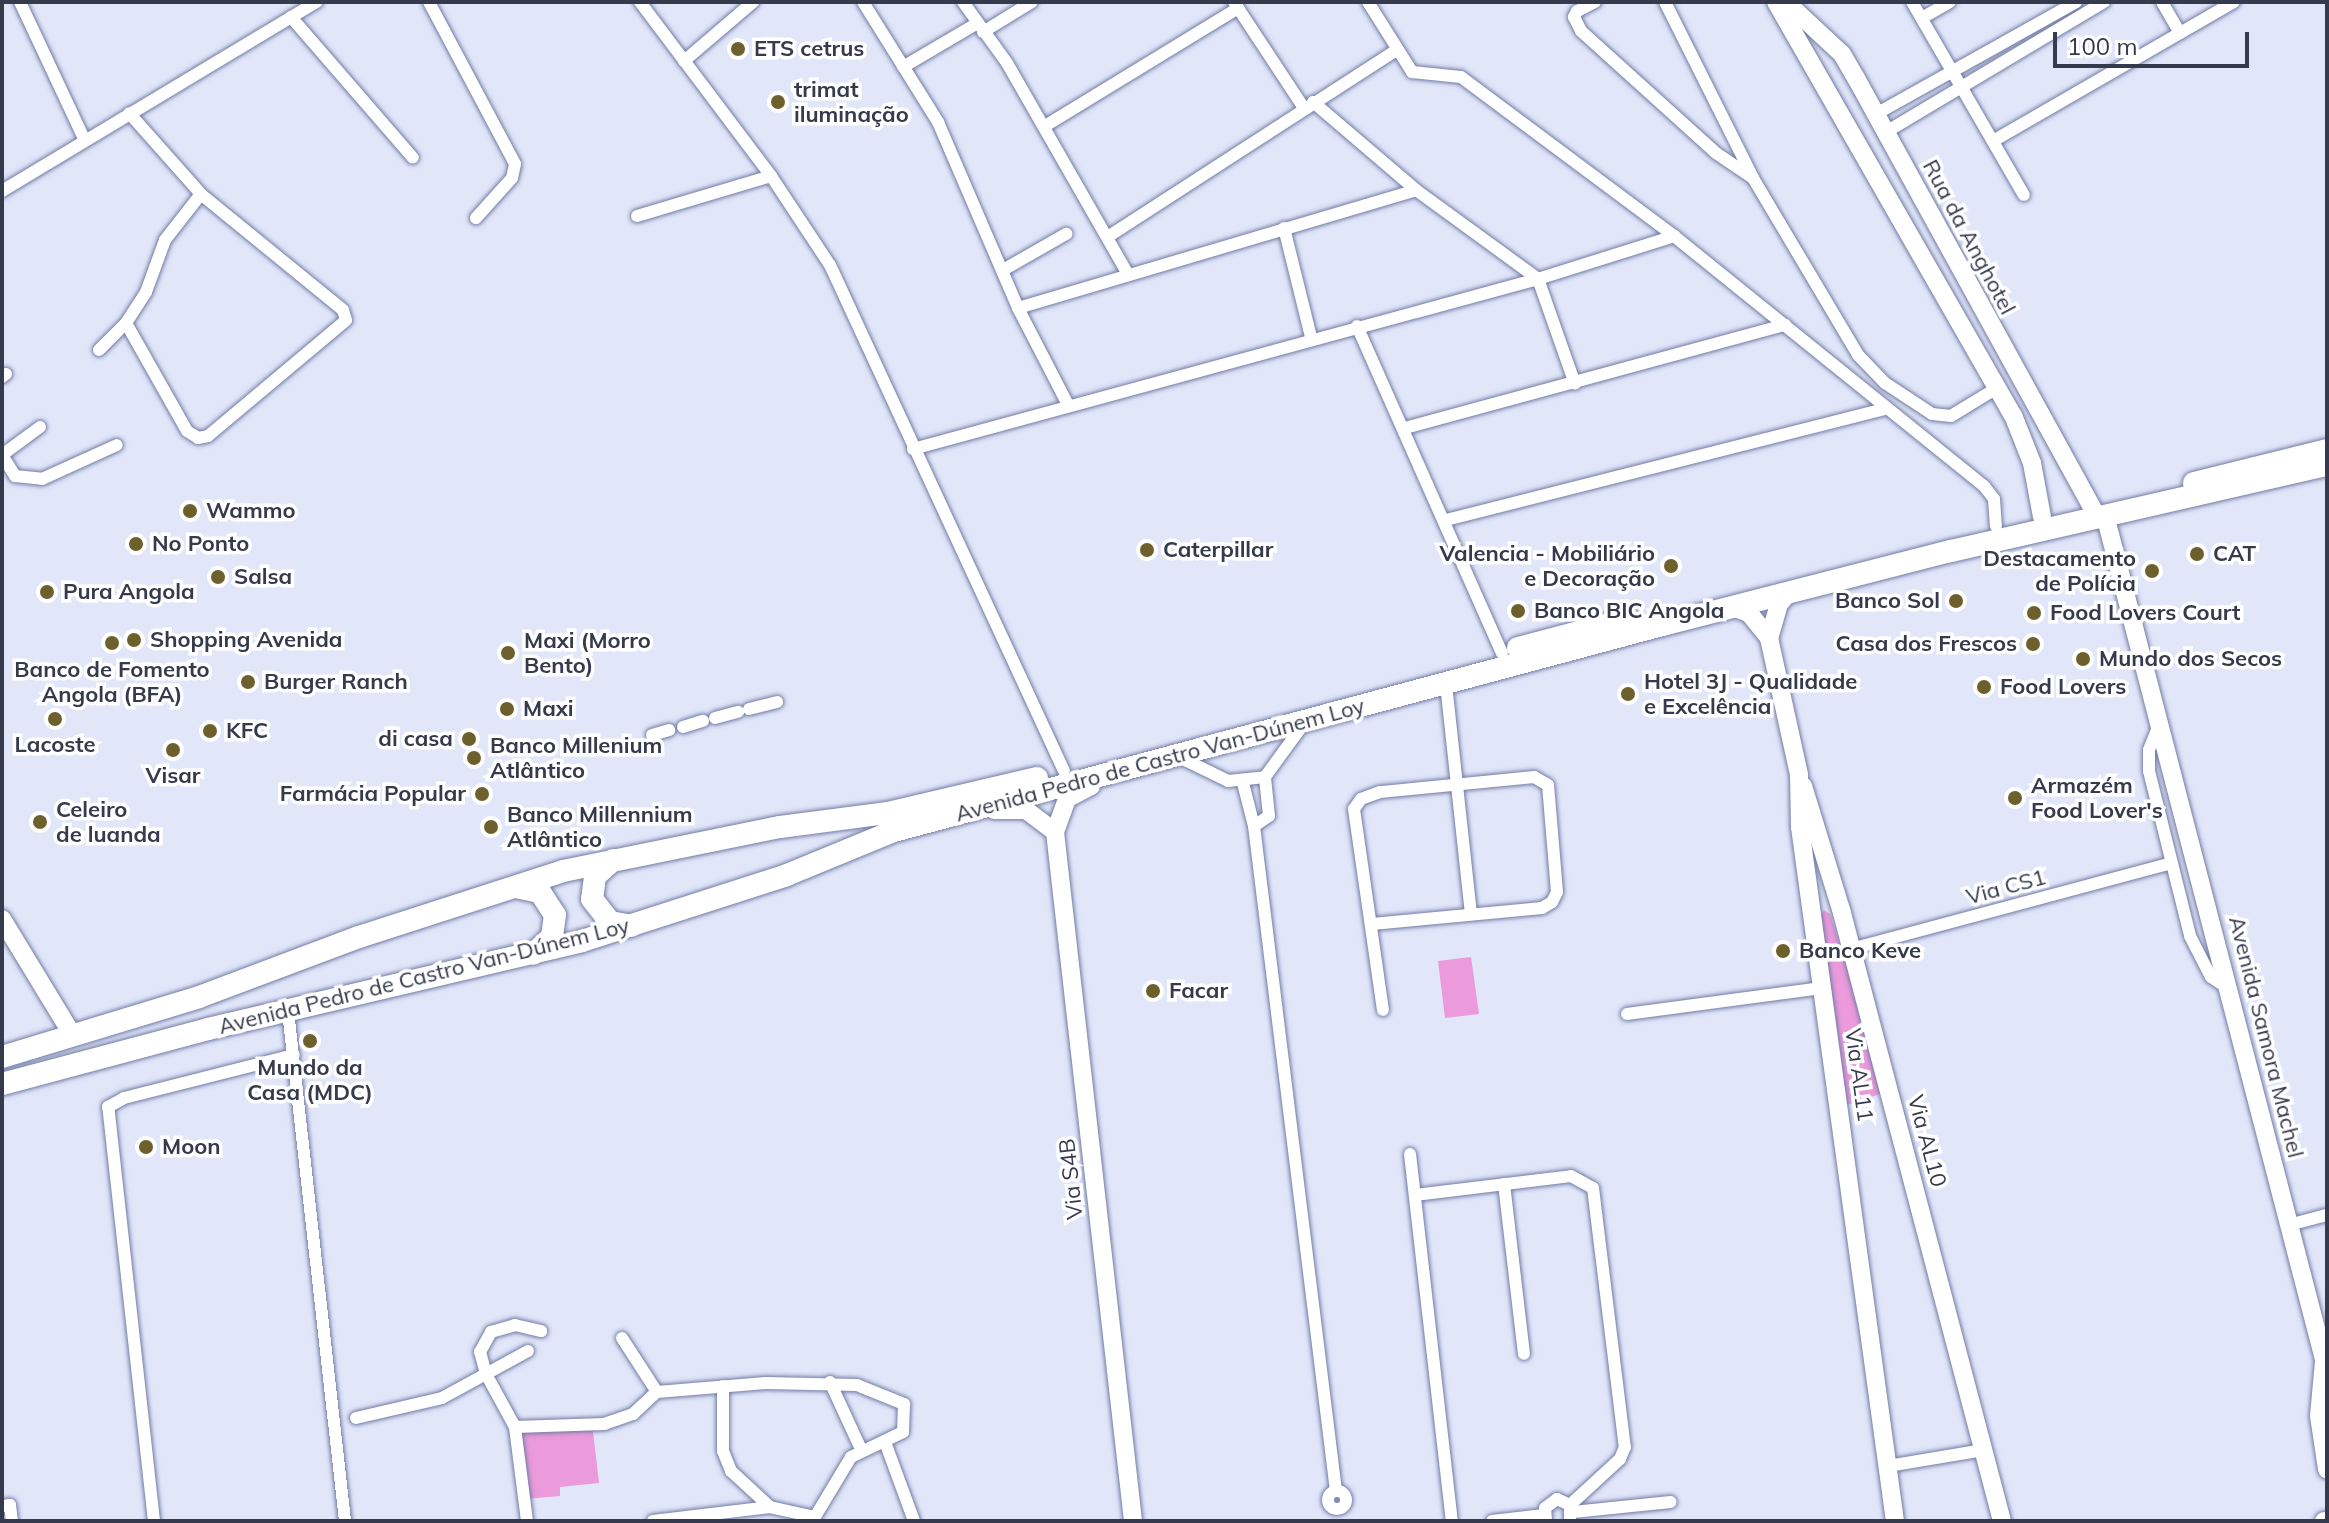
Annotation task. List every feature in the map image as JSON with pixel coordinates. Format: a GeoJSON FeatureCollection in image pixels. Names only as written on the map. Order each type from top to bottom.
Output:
{"type":"FeatureCollection","features":[{"type":"Feature","properties":{"kind":"highway","name":"Avenida Pedro de Castro Van-Dúnem Loy"},"geometry":{"type":"LineString","coordinates":[[2,1084],[288,1011],[532,954],[637,925],[819,864],[894,831],[2327,450]]}},
{"type":"Feature","properties":{"kind":"highway","name":"Avenida Pedro de Castro Van-Dúnem Loy"},"geometry":{"type":"LineString","coordinates":[[2,1057],[199,997],[359,937],[618,858],[888,813],[1064,771],[1502,653],[1996,526],[2042,517],[2099,513],[2327,465]]}},
{"type":"Feature","properties":{"kind":"highway"},"geometry":{"type":"LineString","coordinates":[[618,858],[599,871],[592,899],[610,922],[637,925]]}},
{"type":"Feature","properties":{"kind":"highway"},"geometry":{"type":"LineString","coordinates":[[512,888],[535,890],[554,910],[552,937],[532,954]]}},
{"type":"Feature","properties":{"kind":"street"},"geometry":{"type":"LineString","coordinates":[[20,2],[85,141]]}},
{"type":"Feature","properties":{"kind":"street"},"geometry":{"type":"LineString","coordinates":[[2,191],[317,2]]}},
{"type":"Feature","properties":{"kind":"street"},"geometry":{"type":"LineString","coordinates":[[429,2],[515,164],[515,175],[476,218]]}},
{"type":"Feature","properties":{"kind":"street"},"geometry":{"type":"LineString","coordinates":[[640,2],[771,176],[830,265],[1064,771]]}},
{"type":"Feature","properties":{"kind":"street"},"geometry":{"type":"LineString","coordinates":[[684,61],[753,2]]}},
{"type":"Feature","properties":{"kind":"street"},"geometry":{"type":"LineString","coordinates":[[863,2],[967,181],[1018,308],[1068,405]]}},
{"type":"Feature","properties":{"kind":"street"},"geometry":{"type":"LineString","coordinates":[[963,2],[1045,126],[1128,274]]}},
{"type":"Feature","properties":{"kind":"street"},"geometry":{"type":"LineString","coordinates":[[903,67],[1032,2]]}},
{"type":"Feature","properties":{"kind":"street"},"geometry":{"type":"LineString","coordinates":[[1368,2],[1412,72],[1461,77],[1674,236],[1989,490],[1996,526]]}},
{"type":"Feature","properties":{"kind":"street"},"geometry":{"type":"LineString","coordinates":[[1595,2],[1577,11],[1575,24],[1716,153],[1753,178]]}},
{"type":"Feature","properties":{"kind":"street"},"geometry":{"type":"LineString","coordinates":[[1665,2],[1737,137],[1753,178],[1839,327],[1885,383],[1921,410],[1942,416],[1997,388]]}},
{"type":"Feature","properties":{"kind":"street"},"geometry":{"type":"LineString","coordinates":[[1776,2],[2024,438],[2042,517]]}},
{"type":"Feature","properties":{"kind":"street","name":"Rua da Anghotel"},"geometry":{"type":"LineString","coordinates":[[1786,2],[1842,54],[2099,513],[2160,719]]}},
{"type":"Feature","properties":{"kind":"street"},"geometry":{"type":"LineString","coordinates":[[1912,2],[2024,195]]}},
{"type":"Feature","properties":{"kind":"street"},"geometry":{"type":"LineString","coordinates":[[1922,18],[1950,2]]}},
{"type":"Feature","properties":{"kind":"street"},"geometry":{"type":"LineString","coordinates":[[1876,114],[2076,2]]}},
{"type":"Feature","properties":{"kind":"street"},"geometry":{"type":"LineString","coordinates":[[1886,132],[1960,84],[2104,2]]}},
{"type":"Feature","properties":{"kind":"street"},"geometry":{"type":"LineString","coordinates":[[2162,2],[2180,33]]}},
{"type":"Feature","properties":{"kind":"street"},"geometry":{"type":"LineString","coordinates":[[1993,141],[2234,2]]}},
{"type":"Feature","properties":{"kind":"street"},"geometry":{"type":"LineString","coordinates":[[1045,126],[1236,5],[1308,105],[1416,190],[1538,279],[1575,384]]}},
{"type":"Feature","properties":{"kind":"street"},"geometry":{"type":"LineString","coordinates":[[291,17],[413,158]]}},
{"type":"Feature","properties":{"kind":"street"},"geometry":{"type":"LineString","coordinates":[[1109,236],[1397,50]]}},
{"type":"Feature","properties":{"kind":"street"},"geometry":{"type":"LineString","coordinates":[[126,323],[187,431],[198,438],[208,436],[345,327],[343,310],[201,194],[129,113]]}},
{"type":"Feature","properties":{"kind":"street"},"geometry":{"type":"LineString","coordinates":[[1716,153],[1737,137]]}},
{"type":"Feature","properties":{"kind":"street"},"geometry":{"type":"LineString","coordinates":[[637,216],[771,176]]}},
{"type":"Feature","properties":{"kind":"street"},"geometry":{"type":"LineString","coordinates":[[1018,308],[1416,190]]}},
{"type":"Feature","properties":{"kind":"street"},"geometry":{"type":"LineString","coordinates":[[99,350],[126,323],[146,292],[165,240],[201,194]]}},
{"type":"Feature","properties":{"kind":"street"},"geometry":{"type":"LineString","coordinates":[[1284,228],[1311,337]]}},
{"type":"Feature","properties":{"kind":"street"},"geometry":{"type":"LineString","coordinates":[[1003,270],[1066,234]]}},
{"type":"Feature","properties":{"kind":"street"},"geometry":{"type":"LineString","coordinates":[[913,449],[1311,337],[1538,279],[1674,236]]}},
{"type":"Feature","properties":{"kind":"street"},"geometry":{"type":"LineString","coordinates":[[1405,428],[1785,325]]}},
{"type":"Feature","properties":{"kind":"street"},"geometry":{"type":"LineString","coordinates":[[1357,326],[1446,520],[1502,653]]}},
{"type":"Feature","properties":{"kind":"street"},"geometry":{"type":"LineString","coordinates":[[1446,520],[1885,409]]}},
{"type":"Feature","properties":{"kind":"street"},"geometry":{"type":"LineString","coordinates":[[40,427],[2,455],[15,476],[42,479],[117,445]]}},
{"type":"Feature","properties":{"kind":"street"},"geometry":{"type":"LineString","coordinates":[[1769,638],[1779,604],[1790,591]]}},
{"type":"Feature","properties":{"kind":"street"},"geometry":{"type":"LineString","coordinates":[[1733,607],[1749,613],[1769,638]]}},
{"type":"Feature","properties":{"kind":"street","name":"Via AL11"},"geometry":{"type":"LineString","coordinates":[[1769,638],[1799,775],[1812,916],[1895,1521]]}},
{"type":"Feature","properties":{"kind":"street"},"geometry":{"type":"LineString","coordinates":[[1446,684],[1471,914]]}},
{"type":"Feature","properties":{"kind":"street"},"geometry":{"type":"LineString","coordinates":[[683,727],[777,702]]}},
{"type":"Feature","properties":{"kind":"street"},"geometry":{"type":"LineString","coordinates":[[2160,719],[2149,750],[2149,771],[2172,863],[2200,961],[2228,988]]}},
{"type":"Feature","properties":{"kind":"street","name":"Avenida Samora Machel"},"geometry":{"type":"LineString","coordinates":[[2160,719],[2325,1364],[2319,1416],[2327,1469]]}},
{"type":"Feature","properties":{"kind":"street"},"geometry":{"type":"LineString","coordinates":[[1179,757],[1243,783],[1265,777],[1306,721]]}},
{"type":"Feature","properties":{"kind":"street"},"geometry":{"type":"LineString","coordinates":[[652,735],[669,730]]}},
{"type":"Feature","properties":{"kind":"street"},"geometry":{"type":"LineString","coordinates":[[961,814],[1026,810],[1055,832],[1067,799],[1076,792],[1139,768]]}},
{"type":"Feature","properties":{"kind":"street","name":"Via AL10"},"geometry":{"type":"LineString","coordinates":[[1799,775],[1842,913],[2002,1521]]}},
{"type":"Feature","properties":{"kind":"street"},"geometry":{"type":"LineString","coordinates":[[1254,826],[1269,816],[1265,777]]}},
{"type":"Feature","properties":{"kind":"street"},"geometry":{"type":"LineString","coordinates":[[1372,924],[1542,908],[1552,902],[1557,892],[1548,785],[1534,777],[1369,794],[1354,809],[1383,1010]]}},
{"type":"Feature","properties":{"kind":"street"},"geometry":{"type":"LineString","coordinates":[[1243,783],[1254,826],[1336,1491],[1346,1499],[1339,1515]]}},
{"type":"Feature","properties":{"kind":"street","name":"Via S4B"},"geometry":{"type":"LineString","coordinates":[[1055,832],[1133,1521]]}},
{"type":"Feature","properties":{"kind":"street","name":"Via CS1"},"geometry":{"type":"LineString","coordinates":[[1851,949],[2172,863]]}},
{"type":"Feature","properties":{"kind":"street"},"geometry":{"type":"LineString","coordinates":[[1812,916],[1828,903],[1842,913]]}},
{"type":"Feature","properties":{"kind":"street"},"geometry":{"type":"LineString","coordinates":[[2,919],[72,1034]]}},
{"type":"Feature","properties":{"kind":"street"},"geometry":{"type":"LineString","coordinates":[[1627,1014],[1823,988]]}},
{"type":"Feature","properties":{"kind":"street"},"geometry":{"type":"LineString","coordinates":[[288,1011],[345,1521]]}},
{"type":"Feature","properties":{"kind":"street"},"geometry":{"type":"LineString","coordinates":[[154,1521],[108,1107],[124,1098],[294,1055]]}},
{"type":"Feature","properties":{"kind":"street"},"geometry":{"type":"LineString","coordinates":[[1410,1154],[1452,1521]]}},
{"type":"Feature","properties":{"kind":"street"},"geometry":{"type":"LineString","coordinates":[[1415,1195],[1577,1176],[1595,1193],[1625,1447],[1620,1459],[1571,1513]]}},
{"type":"Feature","properties":{"kind":"street"},"geometry":{"type":"LineString","coordinates":[[1504,1184],[1524,1354]]}},
{"type":"Feature","properties":{"kind":"street"},"geometry":{"type":"LineString","coordinates":[[2289,1225],[2327,1215]]}},
{"type":"Feature","properties":{"kind":"street"},"geometry":{"type":"LineString","coordinates":[[527,1521],[515,1427],[486,1374],[480,1352],[491,1332],[515,1325],[541,1331]]}},
{"type":"Feature","properties":{"kind":"street"},"geometry":{"type":"LineString","coordinates":[[622,1338],[657,1392]]}},
{"type":"Feature","properties":{"kind":"street"},"geometry":{"type":"LineString","coordinates":[[356,1418],[442,1398],[528,1351]]}},
{"type":"Feature","properties":{"kind":"street"},"geometry":{"type":"LineString","coordinates":[[515,1427],[620,1421],[657,1392],[723,1386],[830,1382],[879,1389],[904,1404],[907,1425],[885,1442],[861,1449],[822,1512],[807,1520],[770,1507],[731,1471],[723,1451],[723,1386]]}},
{"type":"Feature","properties":{"kind":"street"},"geometry":{"type":"LineString","coordinates":[[830,1382],[861,1449]]}},
{"type":"Feature","properties":{"kind":"street"},"geometry":{"type":"LineString","coordinates":[[885,1442],[914,1521]]}},
{"type":"Feature","properties":{"kind":"street"},"geometry":{"type":"LineString","coordinates":[[1888,1466],[1984,1450]]}},
{"type":"Feature","properties":{"kind":"street"},"geometry":{"type":"LineString","coordinates":[[1492,1521],[1545,1518],[1553,1499],[1571,1513],[1670,1502]]}},
{"type":"Feature","properties":{"kind":"street"},"geometry":{"type":"LineString","coordinates":[[2,1506],[10,1505],[12,1521]]}},
{"type":"Feature","properties":{"kind":"street"},"geometry":{"type":"LineString","coordinates":[[653,1521],[738,1516],[770,1507]]}},
{"type":"Feature","properties":{"kind":"shaded area"},"geometry":{"type":"Polygon","coordinates":[[[1824,910],[1830,914],[1850,976],[1880,1094],[1847,1105],[1820,916],[1824,910]]]}},
{"type":"Feature","properties":{"kind":"shaded area"},"geometry":{"type":"Polygon","coordinates":[[[1471,957],[1479,1014],[1445,1018],[1438,961],[1471,957]]]}},
{"type":"Feature","properties":{"kind":"shaded area"},"geometry":{"type":"Polygon","coordinates":[[[592,1423],[599,1483],[560,1487],[560,1496],[526,1499],[519,1431],[592,1423]]]}},
{"type":"Feature","properties":{"kind":"place","name":"ETS cetrus"},"geometry":{"type":"Point","coordinates":[738,49]}},
{"type":"Feature","properties":{"kind":"place","name":"trimat iluminação"},"geometry":{"type":"Point","coordinates":[778,102]}},
{"type":"Feature","properties":{"kind":"place","name":"Wammo"},"geometry":{"type":"Point","coordinates":[190,511]}},
{"type":"Feature","properties":{"kind":"place","name":"No Ponto"},"geometry":{"type":"Point","coordinates":[136,544]}},
{"type":"Feature","properties":{"kind":"place","name":"Caterpillar"},"geometry":{"type":"Point","coordinates":[1147,550]}},
{"type":"Feature","properties":{"kind":"place","name":"CAT"},"geometry":{"type":"Point","coordinates":[2197,554]}},
{"type":"Feature","properties":{"kind":"place","name":"Valencia - Mobiliário e Decoração"},"geometry":{"type":"Point","coordinates":[1671,566]}},
{"type":"Feature","properties":{"kind":"place","name":"Destacamento de Polícia"},"geometry":{"type":"Point","coordinates":[2152,571]}},
{"type":"Feature","properties":{"kind":"place","name":"Salsa"},"geometry":{"type":"Point","coordinates":[218,577]}},
{"type":"Feature","properties":{"kind":"place","name":"Pura Angola"},"geometry":{"type":"Point","coordinates":[47,592]}},
{"type":"Feature","properties":{"kind":"place","name":"Banco Sol"},"geometry":{"type":"Point","coordinates":[1956,601]}},
{"type":"Feature","properties":{"kind":"place","name":"Banco BIC Angola"},"geometry":{"type":"Point","coordinates":[1518,611]}},
{"type":"Feature","properties":{"kind":"place","name":"Food Lovers Court"},"geometry":{"type":"Point","coordinates":[2034,613]}},
{"type":"Feature","properties":{"kind":"place","name":"Shopping Avenida"},"geometry":{"type":"Point","coordinates":[134,640]}},
{"type":"Feature","properties":{"kind":"place","name":"Banco de Fomento Angola (BFA)"},"geometry":{"type":"Point","coordinates":[112,643]}},
{"type":"Feature","properties":{"kind":"place","name":"Casa dos Frescos"},"geometry":{"type":"Point","coordinates":[2033,644]}},
{"type":"Feature","properties":{"kind":"place","name":"Maxi (Morro Bento)"},"geometry":{"type":"Point","coordinates":[508,653]}},
{"type":"Feature","properties":{"kind":"place","name":"Mundo dos Secos"},"geometry":{"type":"Point","coordinates":[2083,659]}},
{"type":"Feature","properties":{"kind":"place","name":"Burger Ranch"},"geometry":{"type":"Point","coordinates":[248,682]}},
{"type":"Feature","properties":{"kind":"place","name":"Food Lovers"},"geometry":{"type":"Point","coordinates":[1984,687]}},
{"type":"Feature","properties":{"kind":"place","name":"Hotel 3J - Qualidade e Excelência"},"geometry":{"type":"Point","coordinates":[1628,694]}},
{"type":"Feature","properties":{"kind":"place","name":"Maxi"},"geometry":{"type":"Point","coordinates":[507,709]}},
{"type":"Feature","properties":{"kind":"place","name":"Lacoste"},"geometry":{"type":"Point","coordinates":[55,719]}},
{"type":"Feature","properties":{"kind":"place","name":"KFC"},"geometry":{"type":"Point","coordinates":[210,731]}},
{"type":"Feature","properties":{"kind":"place","name":"di casa"},"geometry":{"type":"Point","coordinates":[469,739]}},
{"type":"Feature","properties":{"kind":"place","name":"Visar"},"geometry":{"type":"Point","coordinates":[173,750]}},
{"type":"Feature","properties":{"kind":"place","name":"Banco Millenium Atlântico"},"geometry":{"type":"Point","coordinates":[474,758]}},
{"type":"Feature","properties":{"kind":"place","name":"Farmácia Popular"},"geometry":{"type":"Point","coordinates":[482,794]}},
{"type":"Feature","properties":{"kind":"place","name":"Armazém Food Lover's"},"geometry":{"type":"Point","coordinates":[2015,798]}},
{"type":"Feature","properties":{"kind":"place","name":"Celeiro de luanda"},"geometry":{"type":"Point","coordinates":[40,822]}},
{"type":"Feature","properties":{"kind":"place","name":"Banco Millennium Atlântico"},"geometry":{"type":"Point","coordinates":[491,827]}},
{"type":"Feature","properties":{"kind":"place","name":"Banco Keve"},"geometry":{"type":"Point","coordinates":[1783,951]}},
{"type":"Feature","properties":{"kind":"place","name":"Facar"},"geometry":{"type":"Point","coordinates":[1153,991]}},
{"type":"Feature","properties":{"kind":"place","name":"Mundo da Casa (MDC)"},"geometry":{"type":"Point","coordinates":[310,1041]}},
{"type":"Feature","properties":{"kind":"place","name":"Moon"},"geometry":{"type":"Point","coordinates":[146,1147]}}]}
